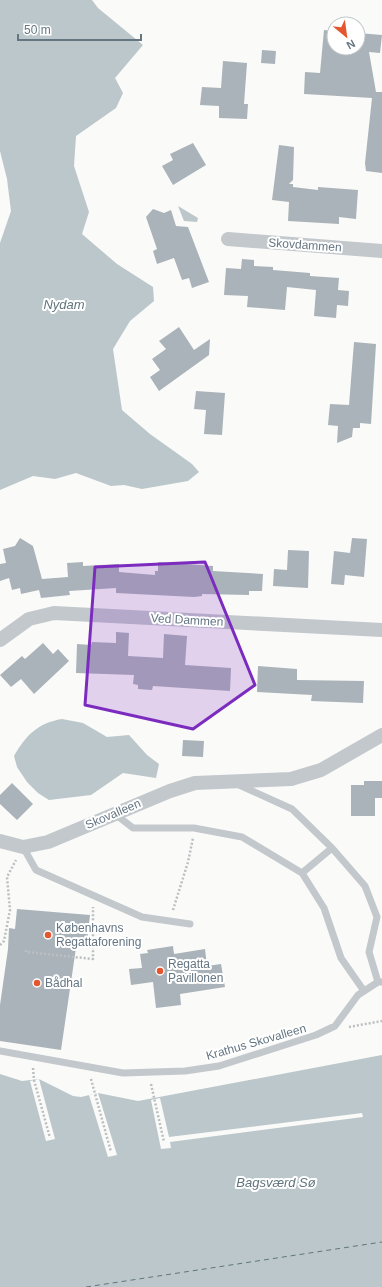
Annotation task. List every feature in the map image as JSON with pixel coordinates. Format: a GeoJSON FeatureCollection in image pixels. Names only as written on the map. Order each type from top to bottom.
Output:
{"type":"FeatureCollection","features":[{"type":"Feature","properties":{"kind":"street","name":"Skovdammen"},"geometry":{"type":"LineString","coordinates":[[228,239],[382,251]]}},
{"type":"Feature","properties":{"kind":"street","name":"Ved Dammen"},"geometry":{"type":"LineString","coordinates":[[0,640],[29,619],[54,613],[382,630]]}},
{"type":"Feature","properties":{"kind":"street","name":"Skovalleen"},"geometry":{"type":"LineString","coordinates":[[0,841],[23,847],[48,842],[170,791],[195,783],[228,780],[291,779],[299,777],[321,770],[382,735]]}},
{"type":"Feature","properties":{"kind":"lane","name":"Krathus Skovalleen"},"geometry":{"type":"LineString","coordinates":[[0,1051],[32,1058],[123,1073],[185,1071],[219,1066],[316,1035],[335,1026],[358,995],[380,982],[369,952],[377,918],[365,886],[332,848],[292,810],[228,780]]}},
{"type":"Feature","properties":{"kind":"lane"},"geometry":{"type":"LineString","coordinates":[[115,814],[133,828],[194,828],[242,837],[302,873],[324,908],[341,958],[364,991]]}},
{"type":"Feature","properties":{"kind":"lane"},"geometry":{"type":"LineString","coordinates":[[23,847],[36,870],[142,917],[190,924]]}},
{"type":"Feature","properties":{"kind":"lane"},"geometry":{"type":"LineString","coordinates":[[302,873],[332,848]]}},
{"type":"Feature","properties":{"kind":"path"},"geometry":{"type":"LineString","coordinates":[[175,900],[188,862],[194,828]]}},
{"type":"Feature","properties":{"kind":"path"},"geometry":{"type":"LineString","coordinates":[[0,945],[4,941],[10,910],[7,877],[23,847]]}},
{"type":"Feature","properties":{"kind":"path"},"geometry":{"type":"LineString","coordinates":[[26,950],[26,952],[32,955],[93,959],[93,895]]}},
{"type":"Feature","properties":{"kind":"path"},"geometry":{"type":"LineString","coordinates":[[335,1026],[351,1027],[382,1021]]}},
{"type":"Feature","properties":{"kind":"path"},"geometry":{"type":"LineString","coordinates":[[32,1058],[34,1080],[50,1138]]}},
{"type":"Feature","properties":{"kind":"path"},"geometry":{"type":"LineString","coordinates":[[89,1067],[94,1094],[111,1152]]}},
{"type":"Feature","properties":{"kind":"path"},"geometry":{"type":"LineString","coordinates":[[148,1072],[164,1142]]}},
{"type":"Feature","properties":{"kind":"highlighted area"},"geometry":{"type":"Polygon","coordinates":[[[205,562],[255,685],[193,729],[85,705],[95,567],[205,562]]]}},
{"type":"Feature","properties":{"kind":"water","name":"Nydam"},"geometry":{"type":"Polygon","coordinates":[[[0,0],[92,0],[98,8],[143,45],[115,78],[123,93],[116,108],[76,136],[74,166],[89,212],[82,234],[117,264],[153,287],[154,301],[130,321],[113,349],[122,410],[150,434],[192,464],[199,472],[188,481],[142,489],[124,485],[111,486],[76,473],[55,479],[33,476],[0,490],[0,243],[11,211],[7,179],[0,151],[0,0]]]}},
{"type":"Feature","properties":{"kind":"water"},"geometry":{"type":"Polygon","coordinates":[[[178,206],[198,218],[197,222],[184,221],[178,206]]]}},
{"type":"Feature","properties":{"kind":"water"},"geometry":{"type":"Polygon","coordinates":[[[62,719],[83,723],[107,737],[129,735],[147,755],[159,764],[156,778],[123,773],[91,795],[49,800],[38,793],[27,782],[17,767],[14,756],[28,736],[39,727],[62,719]]]}},
{"type":"Feature","properties":{"kind":"water","name":"Bagsværd Sø"},"geometry":{"type":"Polygon","coordinates":[[[382,1055],[382,1287],[0,1287],[0,1074],[22,1081],[39,1079],[73,1096],[81,1097],[98,1093],[138,1101],[382,1055]]]}},
{"type":"Feature","properties":{"kind":"pier"},"geometry":{"type":"Polygon","coordinates":[[[39,1079],[55,1139],[46,1141],[30,1081],[39,1079]]]}},
{"type":"Feature","properties":{"kind":"pier"},"geometry":{"type":"Polygon","coordinates":[[[98,1093],[117,1155],[108,1157],[89,1095],[98,1093]]]}},
{"type":"Feature","properties":{"kind":"pier"},"geometry":{"type":"Polygon","coordinates":[[[160,1098],[169,1137],[362,1113],[363,1117],[170,1142],[171,1148],[161,1149],[151,1100],[160,1098]]]}},
{"type":"Feature","properties":{"kind":"building"},"geometry":{"type":"Polygon","coordinates":[[[324,30],[326,30],[326,56],[366,56],[366,34],[382,35],[380,53],[369,52],[376,92],[382,92],[382,173],[366,171],[365,163],[372,98],[304,94],[305,72],[320,73],[324,30]]]}},
{"type":"Feature","properties":{"kind":"building"},"geometry":{"type":"Polygon","coordinates":[[[262,50],[276,51],[275,64],[261,63],[262,50]]]}},
{"type":"Feature","properties":{"kind":"building"},"geometry":{"type":"Polygon","coordinates":[[[223,61],[247,63],[244,104],[248,104],[247,119],[219,118],[219,106],[200,105],[202,87],[221,88],[223,61]]]}},
{"type":"Feature","properties":{"kind":"building"},"geometry":{"type":"Polygon","coordinates":[[[193,143],[206,165],[173,185],[162,166],[173,160],[170,154],[193,143]]]}},
{"type":"Feature","properties":{"kind":"building"},"geometry":{"type":"Polygon","coordinates":[[[279,145],[294,147],[293,180],[289,184],[293,184],[293,187],[318,190],[318,187],[358,190],[356,219],[339,217],[339,224],[288,221],[289,202],[272,200],[279,145]]]}},
{"type":"Feature","properties":{"kind":"building"},"geometry":{"type":"Polygon","coordinates":[[[153,209],[164,213],[171,210],[176,226],[188,227],[209,282],[192,288],[189,278],[182,280],[174,258],[157,264],[153,251],[157,249],[146,217],[153,209]]]}},
{"type":"Feature","properties":{"kind":"building"},"geometry":{"type":"Polygon","coordinates":[[[242,259],[254,260],[254,266],[273,267],[273,270],[310,273],[310,276],[339,278],[338,290],[349,291],[348,306],[337,305],[336,318],[314,316],[316,290],[287,287],[285,310],[247,307],[248,296],[224,295],[226,268],[241,269],[242,259]]]}},
{"type":"Feature","properties":{"kind":"building"},"geometry":{"type":"Polygon","coordinates":[[[179,327],[194,350],[210,339],[209,355],[159,391],[150,377],[160,370],[152,359],[166,349],[159,341],[179,327]]]}},
{"type":"Feature","properties":{"kind":"building"},"geometry":{"type":"Polygon","coordinates":[[[354,342],[376,344],[371,424],[360,423],[360,428],[353,428],[352,437],[337,443],[338,426],[328,425],[330,404],[349,405],[354,342]]]}},
{"type":"Feature","properties":{"kind":"building"},"geometry":{"type":"Polygon","coordinates":[[[196,391],[225,393],[222,435],[204,434],[206,410],[194,409],[196,391]]]}},
{"type":"Feature","properties":{"kind":"building"},"geometry":{"type":"Polygon","coordinates":[[[20,538],[33,546],[42,579],[68,577],[67,563],[83,562],[83,566],[119,564],[119,572],[155,575],[155,571],[158,571],[158,562],[213,566],[213,571],[263,574],[262,591],[249,591],[249,595],[202,594],[202,596],[194,597],[116,593],[116,588],[69,591],[70,595],[41,598],[39,590],[21,594],[20,588],[12,590],[9,578],[0,581],[0,564],[6,563],[3,549],[15,546],[20,538]]]}},
{"type":"Feature","properties":{"kind":"building"},"geometry":{"type":"Polygon","coordinates":[[[352,538],[367,539],[364,577],[345,575],[344,585],[331,584],[334,551],[350,553],[352,538]]]}},
{"type":"Feature","properties":{"kind":"building"},"geometry":{"type":"Polygon","coordinates":[[[288,550],[309,551],[308,588],[273,586],[274,569],[287,570],[288,550]]]}},
{"type":"Feature","properties":{"kind":"building"},"geometry":{"type":"Polygon","coordinates":[[[116,632],[129,633],[128,656],[163,658],[164,634],[187,636],[185,665],[231,668],[230,691],[153,686],[152,690],[138,689],[138,685],[133,684],[134,675],[76,673],[77,644],[91,645],[92,642],[116,643],[116,632]]]}},
{"type":"Feature","properties":{"kind":"building"},"geometry":{"type":"Polygon","coordinates":[[[43,643],[53,654],[58,649],[69,661],[34,694],[21,679],[11,687],[0,675],[22,656],[25,659],[43,643]]]}},
{"type":"Feature","properties":{"kind":"building"},"geometry":{"type":"Polygon","coordinates":[[[258,666],[297,669],[297,680],[364,681],[363,703],[311,701],[312,695],[257,692],[258,666]]]}},
{"type":"Feature","properties":{"kind":"building"},"geometry":{"type":"Polygon","coordinates":[[[183,740],[204,741],[203,757],[182,756],[183,740]]]}},
{"type":"Feature","properties":{"kind":"building"},"geometry":{"type":"Polygon","coordinates":[[[364,781],[382,781],[382,798],[375,798],[375,816],[351,816],[351,785],[364,785],[364,781]]]}},
{"type":"Feature","properties":{"kind":"building"},"geometry":{"type":"Polygon","coordinates":[[[12,783],[33,804],[17,820],[0,804],[0,795],[12,783]]]}},
{"type":"Feature","properties":{"kind":"building","name":"Bådhal"},"geometry":{"type":"Polygon","coordinates":[[[17,909],[90,915],[87,941],[77,941],[61,1050],[0,1041],[0,1005],[8,949],[9,928],[15,929],[17,909]]]}},
{"type":"Feature","properties":{"kind":"building"},"geometry":{"type":"Polygon","coordinates":[[[173,946],[174,954],[205,949],[207,966],[221,964],[225,987],[180,994],[181,1005],[156,1008],[153,982],[131,985],[129,969],[142,968],[140,954],[148,953],[147,950],[173,946]]]}},
{"type":"Feature","properties":{"kind":"ferry route"},"geometry":{"type":"LineString","coordinates":[[86,1287],[382,1242]]}},
{"type":"Feature","properties":{"kind":"place","name":"Københavns Regattaforening"},"geometry":{"type":"Point","coordinates":[48,935]}},
{"type":"Feature","properties":{"kind":"place","name":"Regatta Pavillonen"},"geometry":{"type":"Point","coordinates":[160,971]}},
{"type":"Feature","properties":{"kind":"place","name":"Bådhal"},"geometry":{"type":"Point","coordinates":[37,983]}}]}
